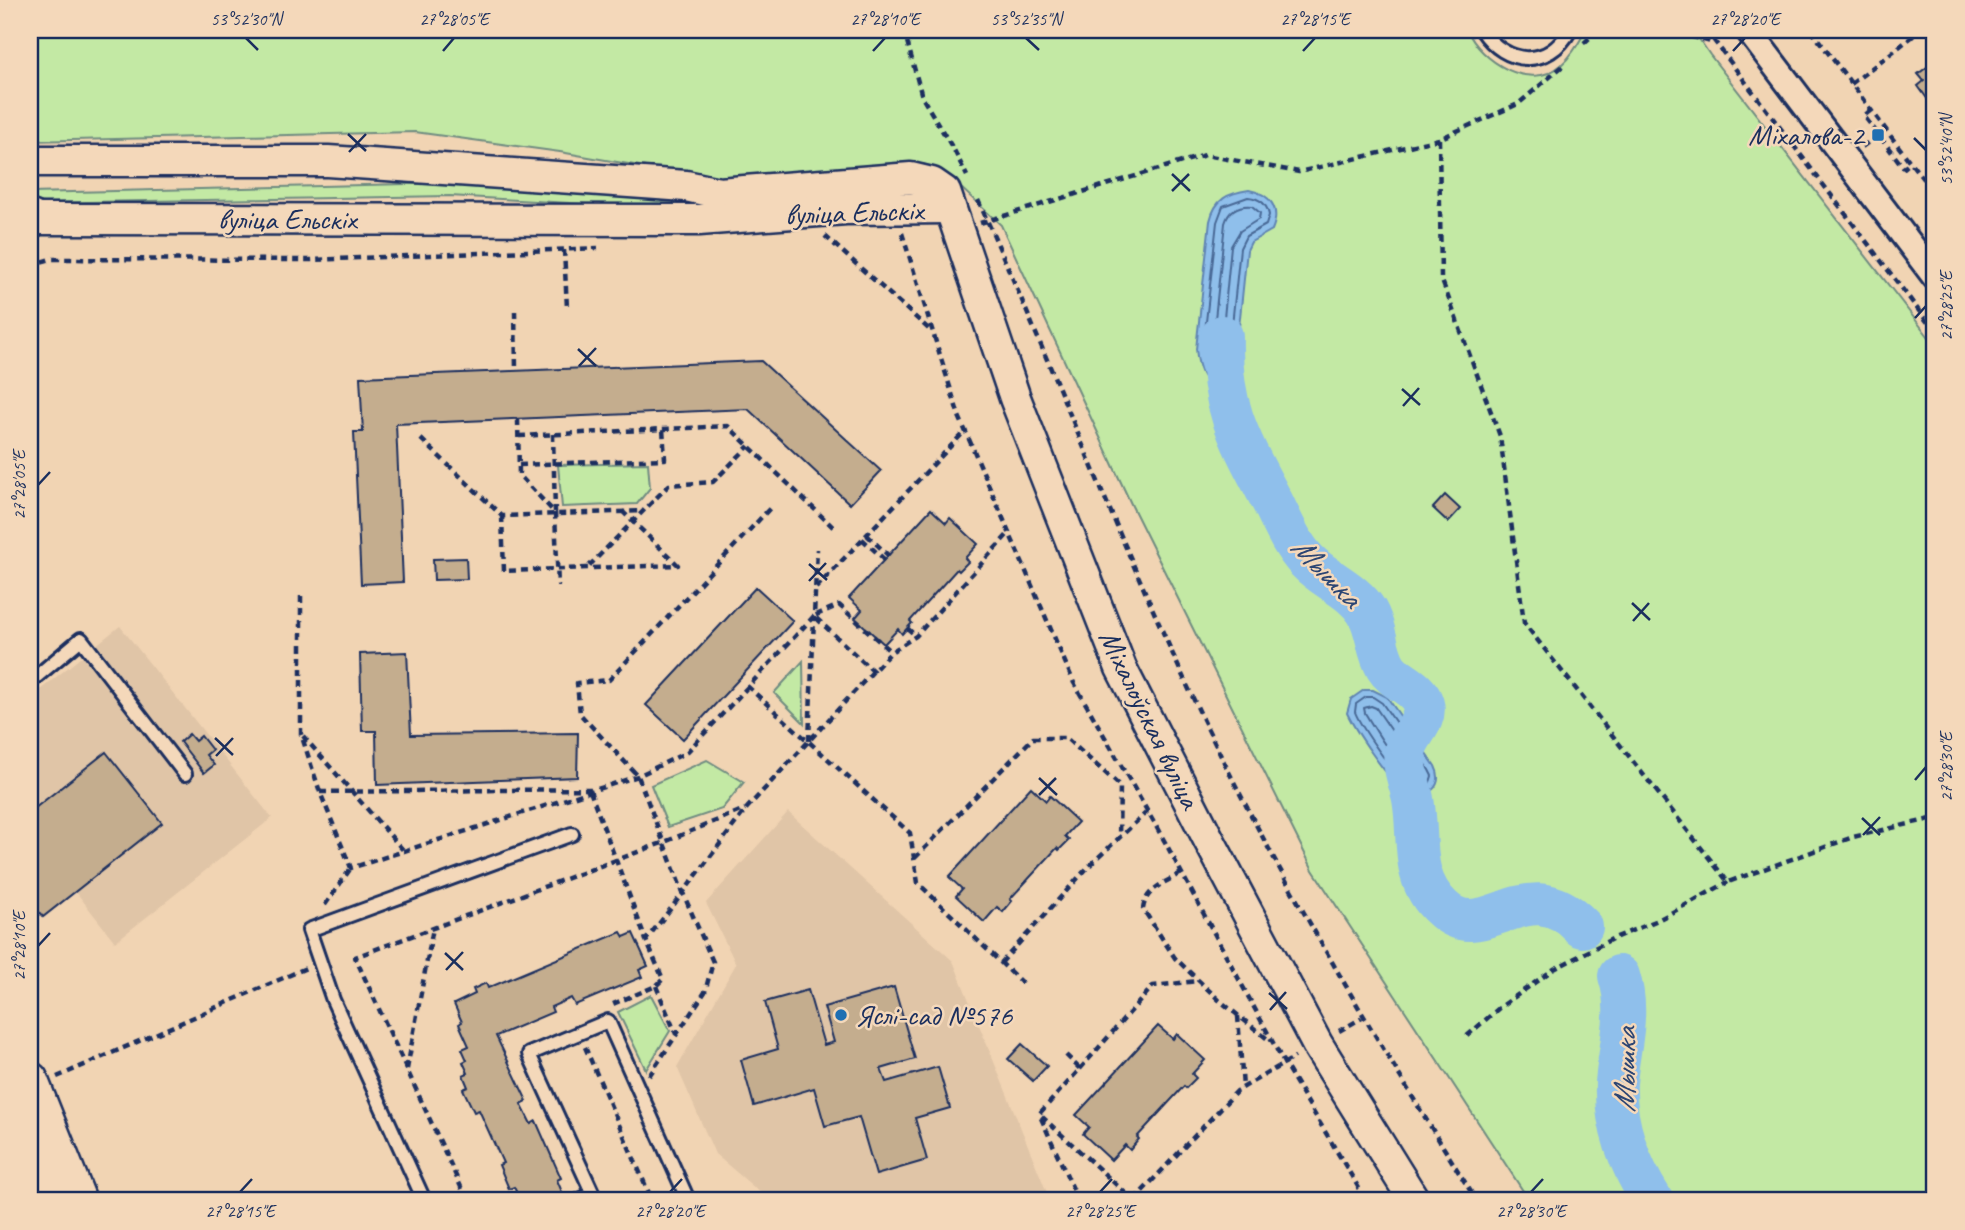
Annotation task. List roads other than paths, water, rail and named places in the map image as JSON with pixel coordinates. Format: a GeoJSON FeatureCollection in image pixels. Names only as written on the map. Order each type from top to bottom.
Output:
{"type":"FeatureCollection","features":[{"type":"Feature","properties":{"kind":"main road"},"geometry":{"type":"LineString","coordinates":[[37,1081],[78,1200]]}},
{"type":"Feature","properties":{"kind":"main road"},"geometry":{"type":"LineString","coordinates":[[30,1143],[52,1200]]}},
{"type":"Feature","properties":{"kind":"street"},"geometry":{"type":"LineString","coordinates":[[1748,30],[1935,277]]}},
{"type":"Feature","properties":{"kind":"street","name":"вуліца Ельскіх"},"geometry":{"type":"LineString","coordinates":[[30,161],[328,161],[686,186],[719,193],[911,178],[932,183],[963,203]]}},
{"type":"Feature","properties":{"kind":"street","name":"вуліца Ельскіх"},"geometry":{"type":"LineString","coordinates":[[30,220],[699,220],[963,203]]}},
{"type":"Feature","properties":{"kind":"street","name":"Міхалоўская вуліца"},"geometry":{"type":"LineString","coordinates":[[963,203],[1016,398],[1121,668],[1317,1044],[1414,1200]]}},
{"type":"Feature","properties":{"kind":"lane"},"geometry":{"type":"LineString","coordinates":[[1482,30],[1489,41],[1512,56],[1532,59],[1547,56],[1570,30]]}},
{"type":"Feature","properties":{"kind":"lane"},"geometry":{"type":"LineString","coordinates":[[30,682],[81,639],[185,774]]}},
{"type":"Feature","properties":{"kind":"lane"},"geometry":{"type":"LineString","coordinates":[[424,1200],[333,1000],[309,930],[572,834]]}},
{"type":"Feature","properties":{"kind":"lane"},"geometry":{"type":"LineString","coordinates":[[580,1200],[594,1197],[529,1054],[608,1021],[690,1200]]}},
{"type":"Feature","properties":{"kind":"water"},"geometry":{"type":"Polygon","coordinates":[[[1249,190],[1263,195],[1272,204],[1274,222],[1272,230],[1251,242],[1247,250],[1233,385],[1227,393],[1219,393],[1209,385],[1202,374],[1196,349],[1210,221],[1215,207],[1224,198],[1249,190]]]}},
{"type":"Feature","properties":{"kind":"water"},"geometry":{"type":"Polygon","coordinates":[[[1364,690],[1373,690],[1387,697],[1435,766],[1438,782],[1430,791],[1417,794],[1402,789],[1364,742],[1347,713],[1351,699],[1364,690]]]}},
{"type":"Feature","properties":{"kind":"waterway","name":"Мышка"},"geometry":{"type":"LineString","coordinates":[[1222,336],[1224,384],[1234,423],[1287,532],[1307,561],[1361,604],[1370,619],[1386,667],[1411,688],[1423,704],[1423,716],[1407,746],[1405,764],[1415,813],[1420,870],[1432,896],[1442,908],[1458,918],[1474,920],[1525,905],[1543,904],[1562,911],[1582,927]]}},
{"type":"Feature","properties":{"kind":"waterway","name":"Мышка"},"geometry":{"type":"LineString","coordinates":[[1619,976],[1624,1016],[1616,1083],[1618,1114],[1630,1159],[1652,1200]]}},
{"type":"Feature","properties":{"kind":"place","name":"Міхалова-2"},"geometry":{"type":"Point","coordinates":[1878,135]}},
{"type":"Feature","properties":{"kind":"place","name":"Яслі-сад №576"},"geometry":{"type":"Point","coordinates":[841,1015]}}]}
